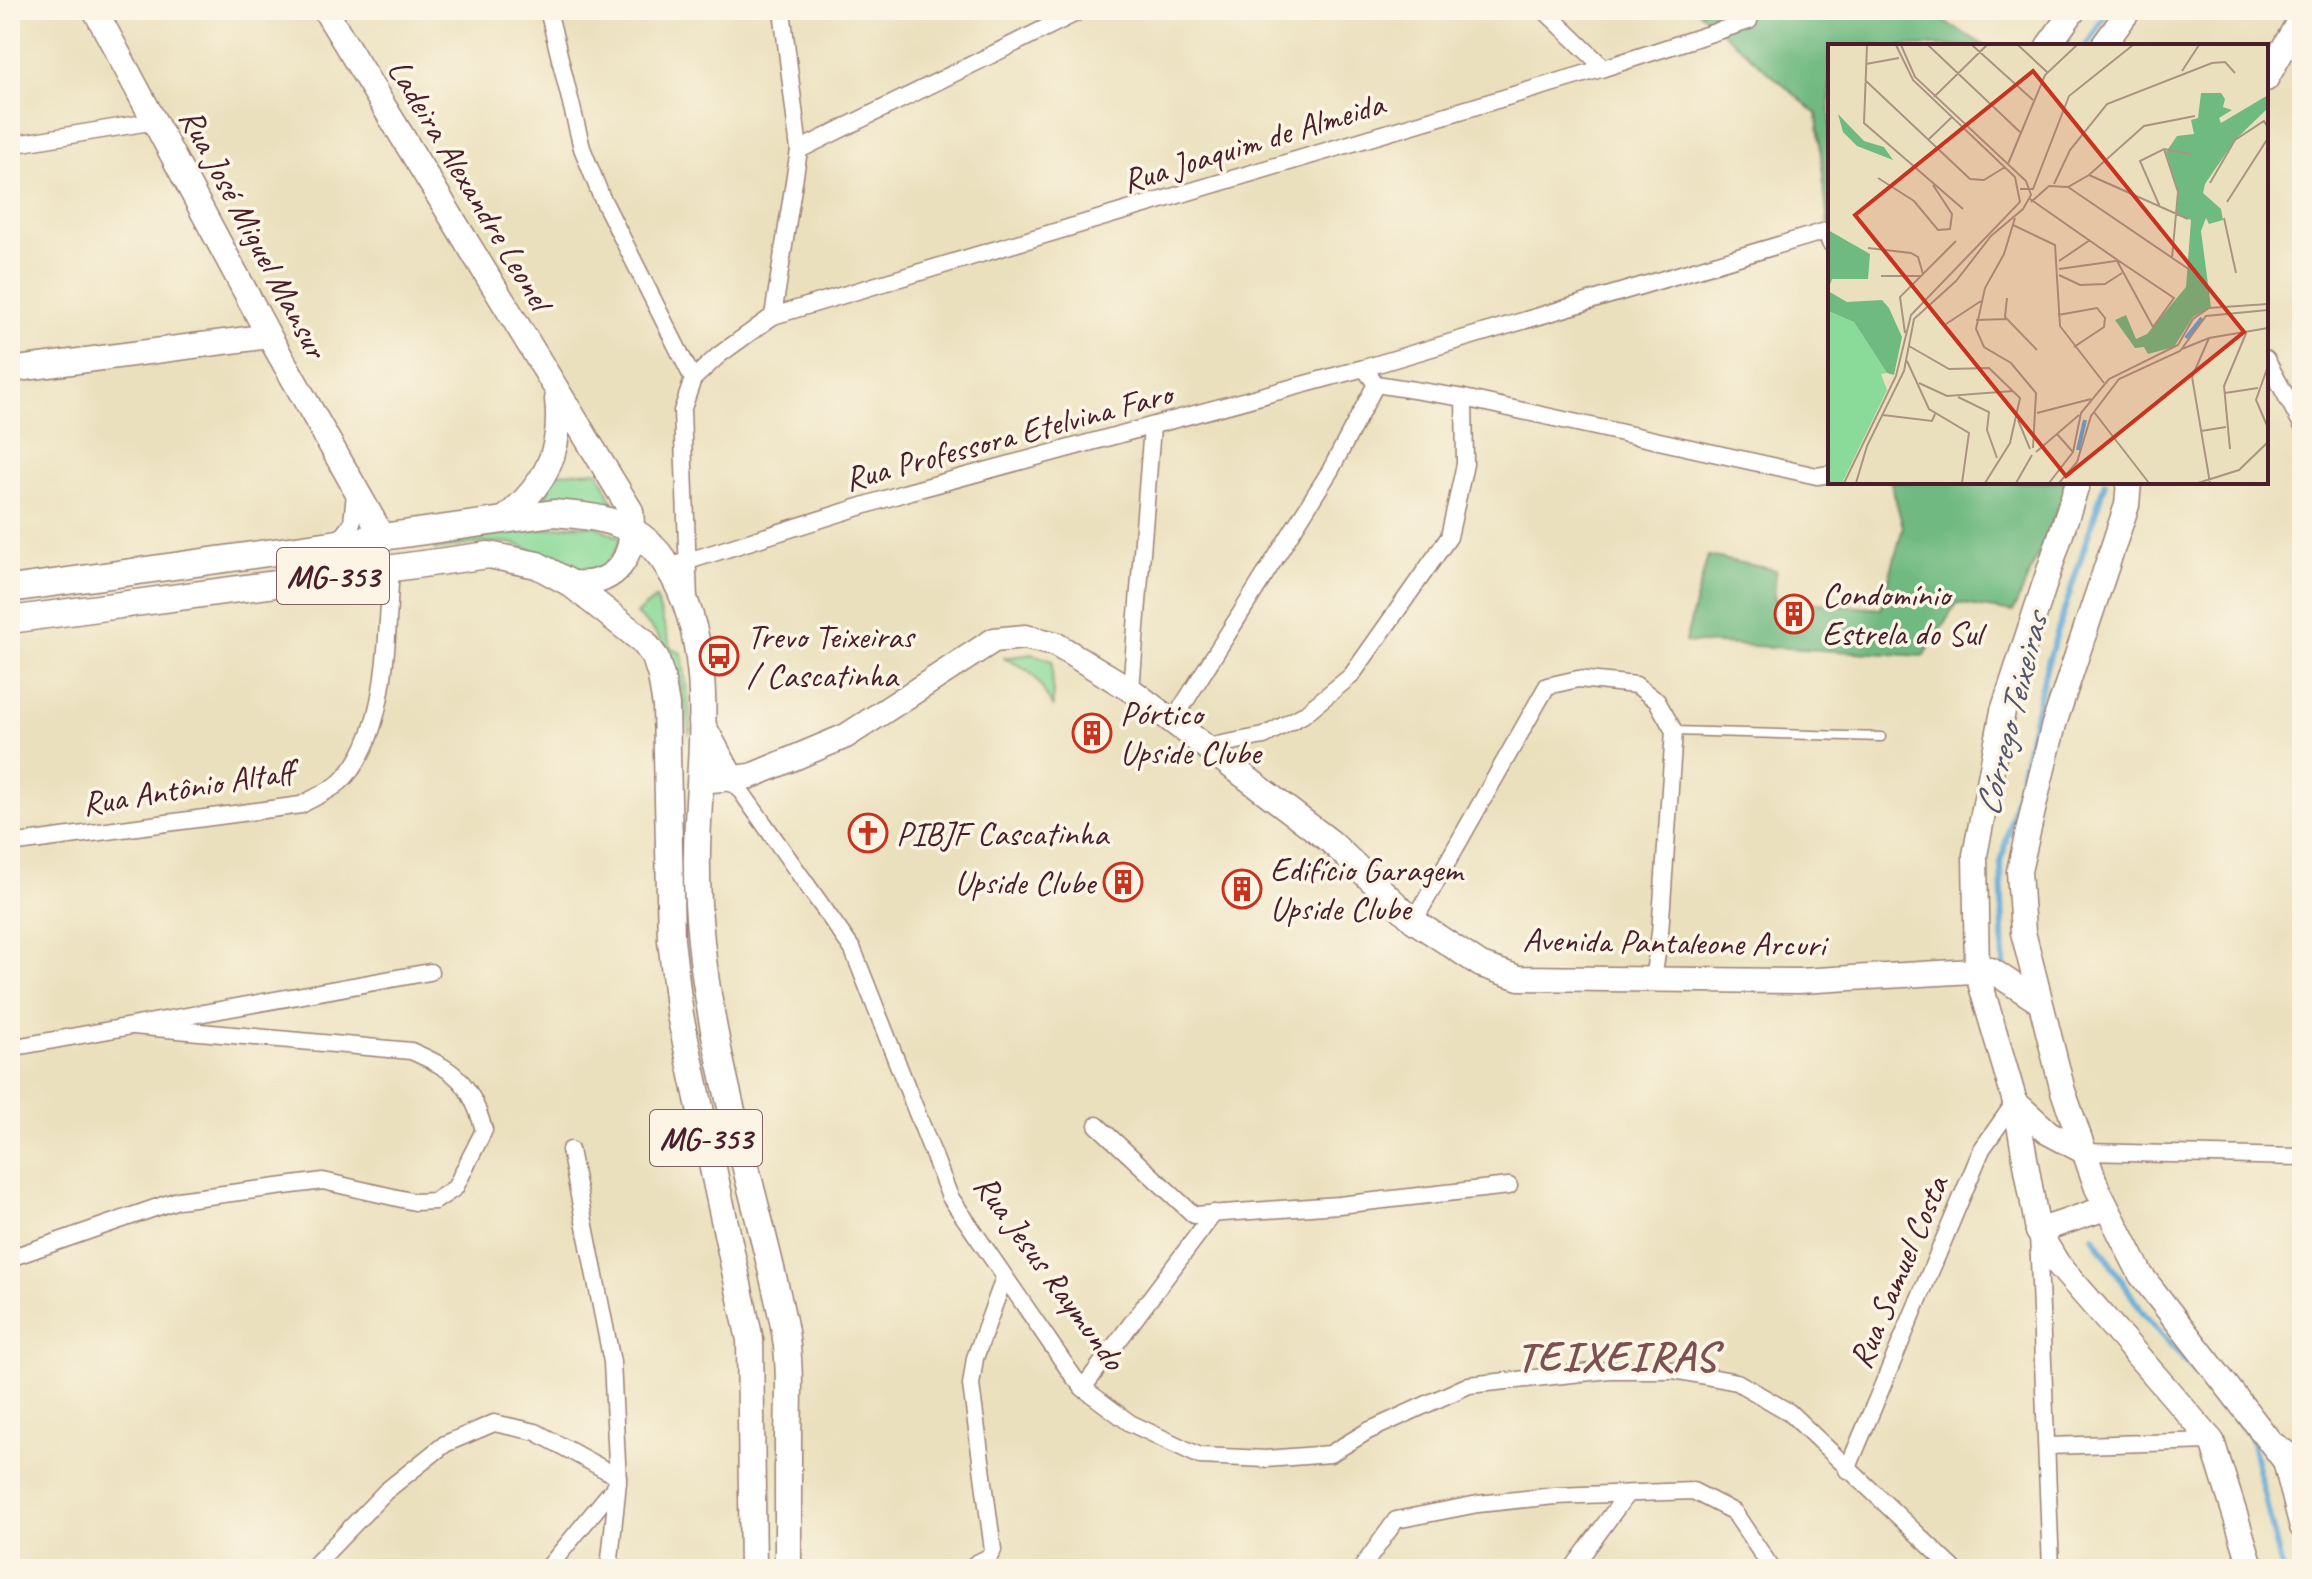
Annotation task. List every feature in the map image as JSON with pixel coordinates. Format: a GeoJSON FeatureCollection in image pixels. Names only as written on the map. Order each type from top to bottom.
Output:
{"type":"FeatureCollection","features":[{"type":"Feature","properties":{"kind":"main road","name":"MG-353"},"geometry":{"type":"LineString","coordinates":[[10,589],[554,513],[600,516],[633,531],[679,564],[697,652],[701,721],[698,939],[736,1139],[784,1324],[789,1380],[788,1569]]}},
{"type":"Feature","properties":{"kind":"main road","name":"MG-353"},"geometry":{"type":"LineString","coordinates":[[10,620],[489,555],[537,565],[580,590],[635,633],[655,657],[666,706],[671,940],[680,1015],[750,1340],[753,1569]]}},
{"type":"Feature","properties":{"kind":"main road"},"geometry":{"type":"LineString","coordinates":[[580,590],[603,598],[620,610],[646,630],[661,649],[676,683],[683,765],[689,777],[702,781]]}},
{"type":"Feature","properties":{"kind":"street","name":"Rua José Miguel Mansur"},"geometry":{"type":"LineString","coordinates":[[95,10],[269,336],[384,539]]}},
{"type":"Feature","properties":{"kind":"street","name":"Ladeira Alexandre Leonel"},"geometry":{"type":"LineString","coordinates":[[325,10],[631,511],[633,531]]}},
{"type":"Feature","properties":{"kind":"street"},"geometry":{"type":"LineString","coordinates":[[548,10],[582,148],[601,196],[693,379],[682,411],[679,564]]}},
{"type":"Feature","properties":{"kind":"street"},"geometry":{"type":"LineString","coordinates":[[773,316],[799,150],[782,10]]}},
{"type":"Feature","properties":{"kind":"street"},"geometry":{"type":"LineString","coordinates":[[799,150],[1082,10]]}},
{"type":"Feature","properties":{"kind":"street"},"geometry":{"type":"LineString","coordinates":[[1544,10],[1604,68]]}},
{"type":"Feature","properties":{"kind":"street"},"geometry":{"type":"LineString","coordinates":[[2049,44],[2074,10]]}},
{"type":"Feature","properties":{"kind":"street"},"geometry":{"type":"LineString","coordinates":[[2104,44],[2129,10]]}},
{"type":"Feature","properties":{"kind":"street"},"geometry":{"type":"LineString","coordinates":[[2268,76],[2302,16]]}},
{"type":"Feature","properties":{"kind":"street","name":"Rua Joaquim de Almeida"},"geometry":{"type":"LineString","coordinates":[[693,379],[719,355],[773,316],[1604,68],[1749,21]]}},
{"type":"Feature","properties":{"kind":"street"},"geometry":{"type":"LineString","coordinates":[[10,145],[156,121]]}},
{"type":"Feature","properties":{"kind":"street","name":"Rua Professora Etelvina Faro"},"geometry":{"type":"LineString","coordinates":[[679,564],[904,493],[1364,368],[1826,231],[1828,237]]}},
{"type":"Feature","properties":{"kind":"street"},"geometry":{"type":"LineString","coordinates":[[10,370],[269,336]]}},
{"type":"Feature","properties":{"kind":"street"},"geometry":{"type":"LineString","coordinates":[[2268,363],[2302,425]]}},
{"type":"Feature","properties":{"kind":"street"},"geometry":{"type":"LineString","coordinates":[[1364,368],[1376,384],[1464,398],[1817,476],[1828,474]]}},
{"type":"Feature","properties":{"kind":"street"},"geometry":{"type":"LineString","coordinates":[[1173,721],[1330,471],[1376,384]]}},
{"type":"Feature","properties":{"kind":"street","name":"Ladeira Alexandre Leonel"},"geometry":{"type":"LineString","coordinates":[[503,520],[535,488],[554,455],[560,428],[556,392]]}},
{"type":"Feature","properties":{"kind":"street"},"geometry":{"type":"LineString","coordinates":[[1206,747],[1264,736],[1303,715],[1351,676],[1449,537],[1465,464],[1464,398]]}},
{"type":"Feature","properties":{"kind":"street"},"geometry":{"type":"LineString","coordinates":[[1131,690],[1152,427]]}},
{"type":"Feature","properties":{"kind":"street"},"geometry":{"type":"LineString","coordinates":[[2051,1569],[2038,1231],[2015,1102],[1977,972],[1975,855],[2003,711],[2077,484]]}},
{"type":"Feature","properties":{"kind":"street"},"geometry":{"type":"LineString","coordinates":[[2129,484],[2127,505],[2054,724],[2019,871],[2023,932],[2038,1001],[2085,1152],[2106,1208],[2141,1275],[2285,1461],[2302,1527]]}},
{"type":"Feature","properties":{"kind":"street"},"geometry":{"type":"LineString","coordinates":[[335,545],[352,523],[355,487]]}},
{"type":"Feature","properties":{"kind":"street"},"geometry":{"type":"LineString","coordinates":[[580,590],[585,584],[614,572],[632,547],[633,531]]}},
{"type":"Feature","properties":{"kind":"street","name":"Rua Antônio Altaff"},"geometry":{"type":"LineString","coordinates":[[10,844],[301,805],[340,782],[370,738],[381,685],[391,569]]}},
{"type":"Feature","properties":{"kind":"street","name":"Avenida Pantaleone Arcuri"},"geometry":{"type":"LineString","coordinates":[[702,781],[733,780],[846,736],[994,640],[1025,637],[1055,644],[1131,690],[1331,842],[1414,921],[1481,965],[1519,978],[1653,980],[1799,981],[1977,972]]}},
{"type":"Feature","properties":{"kind":"street"},"geometry":{"type":"LineString","coordinates":[[1414,921],[1547,686],[1578,679],[1636,685],[1657,701],[1674,731],[1660,933],[1653,980]]}},
{"type":"Feature","properties":{"kind":"street","name":"Rua Jesus Raymundo"},"geometry":{"type":"LineString","coordinates":[[701,721],[733,780],[853,950],[950,1197],[1083,1388],[1130,1423],[1200,1456],[1266,1459],[1330,1454],[1368,1431],[1469,1385],[1610,1370],[1673,1370],[1737,1382],[1789,1412],[1954,1569]]}},
{"type":"Feature","properties":{"kind":"street"},"geometry":{"type":"LineString","coordinates":[[1977,972],[1991,970],[2038,1001]]}},
{"type":"Feature","properties":{"kind":"street"},"geometry":{"type":"LineString","coordinates":[[10,1048],[430,972]]}},
{"type":"Feature","properties":{"kind":"street"},"geometry":{"type":"LineString","coordinates":[[10,1258],[178,1200],[207,1196],[323,1181],[415,1202],[435,1201],[455,1188],[484,1130],[474,1095],[444,1066],[411,1051],[133,1026]]}},
{"type":"Feature","properties":{"kind":"street"},"geometry":{"type":"LineString","coordinates":[[2015,1102],[2049,1133],[2085,1152],[2302,1157]]}},
{"type":"Feature","properties":{"kind":"street","name":"Rua Samuel Costa"},"geometry":{"type":"LineString","coordinates":[[1847,1470],[1982,1149],[2015,1102]]}},
{"type":"Feature","properties":{"kind":"street"},"geometry":{"type":"LineString","coordinates":[[1097,1125],[1194,1215],[1339,1205],[1509,1186]]}},
{"type":"Feature","properties":{"kind":"street"},"geometry":{"type":"LineString","coordinates":[[570,1150],[612,1362],[618,1480],[609,1569]]}},
{"type":"Feature","properties":{"kind":"street"},"geometry":{"type":"LineString","coordinates":[[2038,1231],[2106,1208]]}},
{"type":"Feature","properties":{"kind":"street"},"geometry":{"type":"LineString","coordinates":[[1083,1388],[1214,1213]]}},
{"type":"Feature","properties":{"kind":"street"},"geometry":{"type":"LineString","coordinates":[[2038,1231],[2057,1263],[2212,1441],[2252,1569]]}},
{"type":"Feature","properties":{"kind":"street"},"geometry":{"type":"LineString","coordinates":[[975,1564],[989,1557],[993,1550],[971,1385],[975,1358],[997,1306],[1004,1278]]}},
{"type":"Feature","properties":{"kind":"street"},"geometry":{"type":"LineString","coordinates":[[311,1569],[386,1491],[445,1444],[494,1423],[536,1432],[618,1480]]}},
{"type":"Feature","properties":{"kind":"street"},"geometry":{"type":"LineString","coordinates":[[2265,1434],[2302,1459]]}},
{"type":"Feature","properties":{"kind":"street"},"geometry":{"type":"LineString","coordinates":[[2048,1446],[2212,1441]]}},
{"type":"Feature","properties":{"kind":"street"},"geometry":{"type":"LineString","coordinates":[[547,1569],[618,1480]]}},
{"type":"Feature","properties":{"kind":"street"},"geometry":{"type":"LineString","coordinates":[[1361,1569],[1396,1520],[1493,1502],[1693,1491],[1734,1512],[1772,1569]]}},
{"type":"Feature","properties":{"kind":"street"},"geometry":{"type":"LineString","coordinates":[[1572,1569],[1627,1494]]}},
{"type":"Feature","properties":{"kind":"lane"},"geometry":{"type":"LineString","coordinates":[[1674,731],[1881,737]]}},
{"type":"Feature","properties":{"kind":"green space"},"geometry":{"type":"Polygon","coordinates":[[[1697,10],[1923,10],[1982,44],[1828,44],[1828,226],[1817,114],[1697,10]]]}},
{"type":"Feature","properties":{"kind":"green space"},"geometry":{"type":"Polygon","coordinates":[[[598,471],[613,502],[571,499],[540,506],[558,473],[598,471]]]}},
{"type":"Feature","properties":{"kind":"green space"},"geometry":{"type":"Polygon","coordinates":[[[1892,484],[2068,484],[2013,612],[1957,603],[1924,656],[1685,642],[1708,556],[1776,570],[1774,599],[1881,609],[1903,527],[1892,484]]]}},
{"type":"Feature","properties":{"kind":"green space"},"geometry":{"type":"Polygon","coordinates":[[[576,525],[595,526],[621,538],[610,558],[598,569],[571,569],[510,543],[482,543],[435,550],[434,542],[576,525]]]}},
{"type":"Feature","properties":{"kind":"green space"},"geometry":{"type":"Polygon","coordinates":[[[656,598],[671,648],[682,654],[692,728],[689,734],[680,683],[670,654],[651,627],[636,614],[656,598]]]}},
{"type":"Feature","properties":{"kind":"green space"},"geometry":{"type":"Polygon","coordinates":[[[1033,654],[1052,661],[1053,708],[1034,676],[1003,658],[1033,654]]]}},
{"type":"Feature","properties":{"kind":"waterway","name":"Córrego Teixeiras"},"geometry":{"type":"LineString","coordinates":[[2087,44],[2108,10]]}},
{"type":"Feature","properties":{"kind":"waterway","name":"Córrego Teixeiras"},"geometry":{"type":"LineString","coordinates":[[2004,966],[2001,863],[2046,668],[2104,484]]}},
{"type":"Feature","properties":{"kind":"waterway","name":"Córrego Teixeiras"},"geometry":{"type":"LineString","coordinates":[[2093,1236],[2143,1313],[2250,1435],[2282,1569]]}},
{"type":"Feature","properties":{"kind":"place","name":"Condomínio Estrela do Sul"},"geometry":{"type":"Point","coordinates":[1794,614]}},
{"type":"Feature","properties":{"kind":"place","name":"Trevo Teixeiras / Cascatinha"},"geometry":{"type":"Point","coordinates":[719,656]}},
{"type":"Feature","properties":{"kind":"place","name":"Pórtico Upside Clube"},"geometry":{"type":"Point","coordinates":[1092,733]}},
{"type":"Feature","properties":{"kind":"place","name":"PIBJF Cascatinha"},"geometry":{"type":"Point","coordinates":[868,833]}},
{"type":"Feature","properties":{"kind":"place","name":"Upside Clube"},"geometry":{"type":"Point","coordinates":[1123,882]}},
{"type":"Feature","properties":{"kind":"place","name":"Edifício Garagem Upside Clube"},"geometry":{"type":"Point","coordinates":[1242,889]}},
{"type":"Feature","properties":{"kind":"district","name":"TEIXEIRAS"},"geometry":{"type":"Point","coordinates":[1617,1356]}}]}
